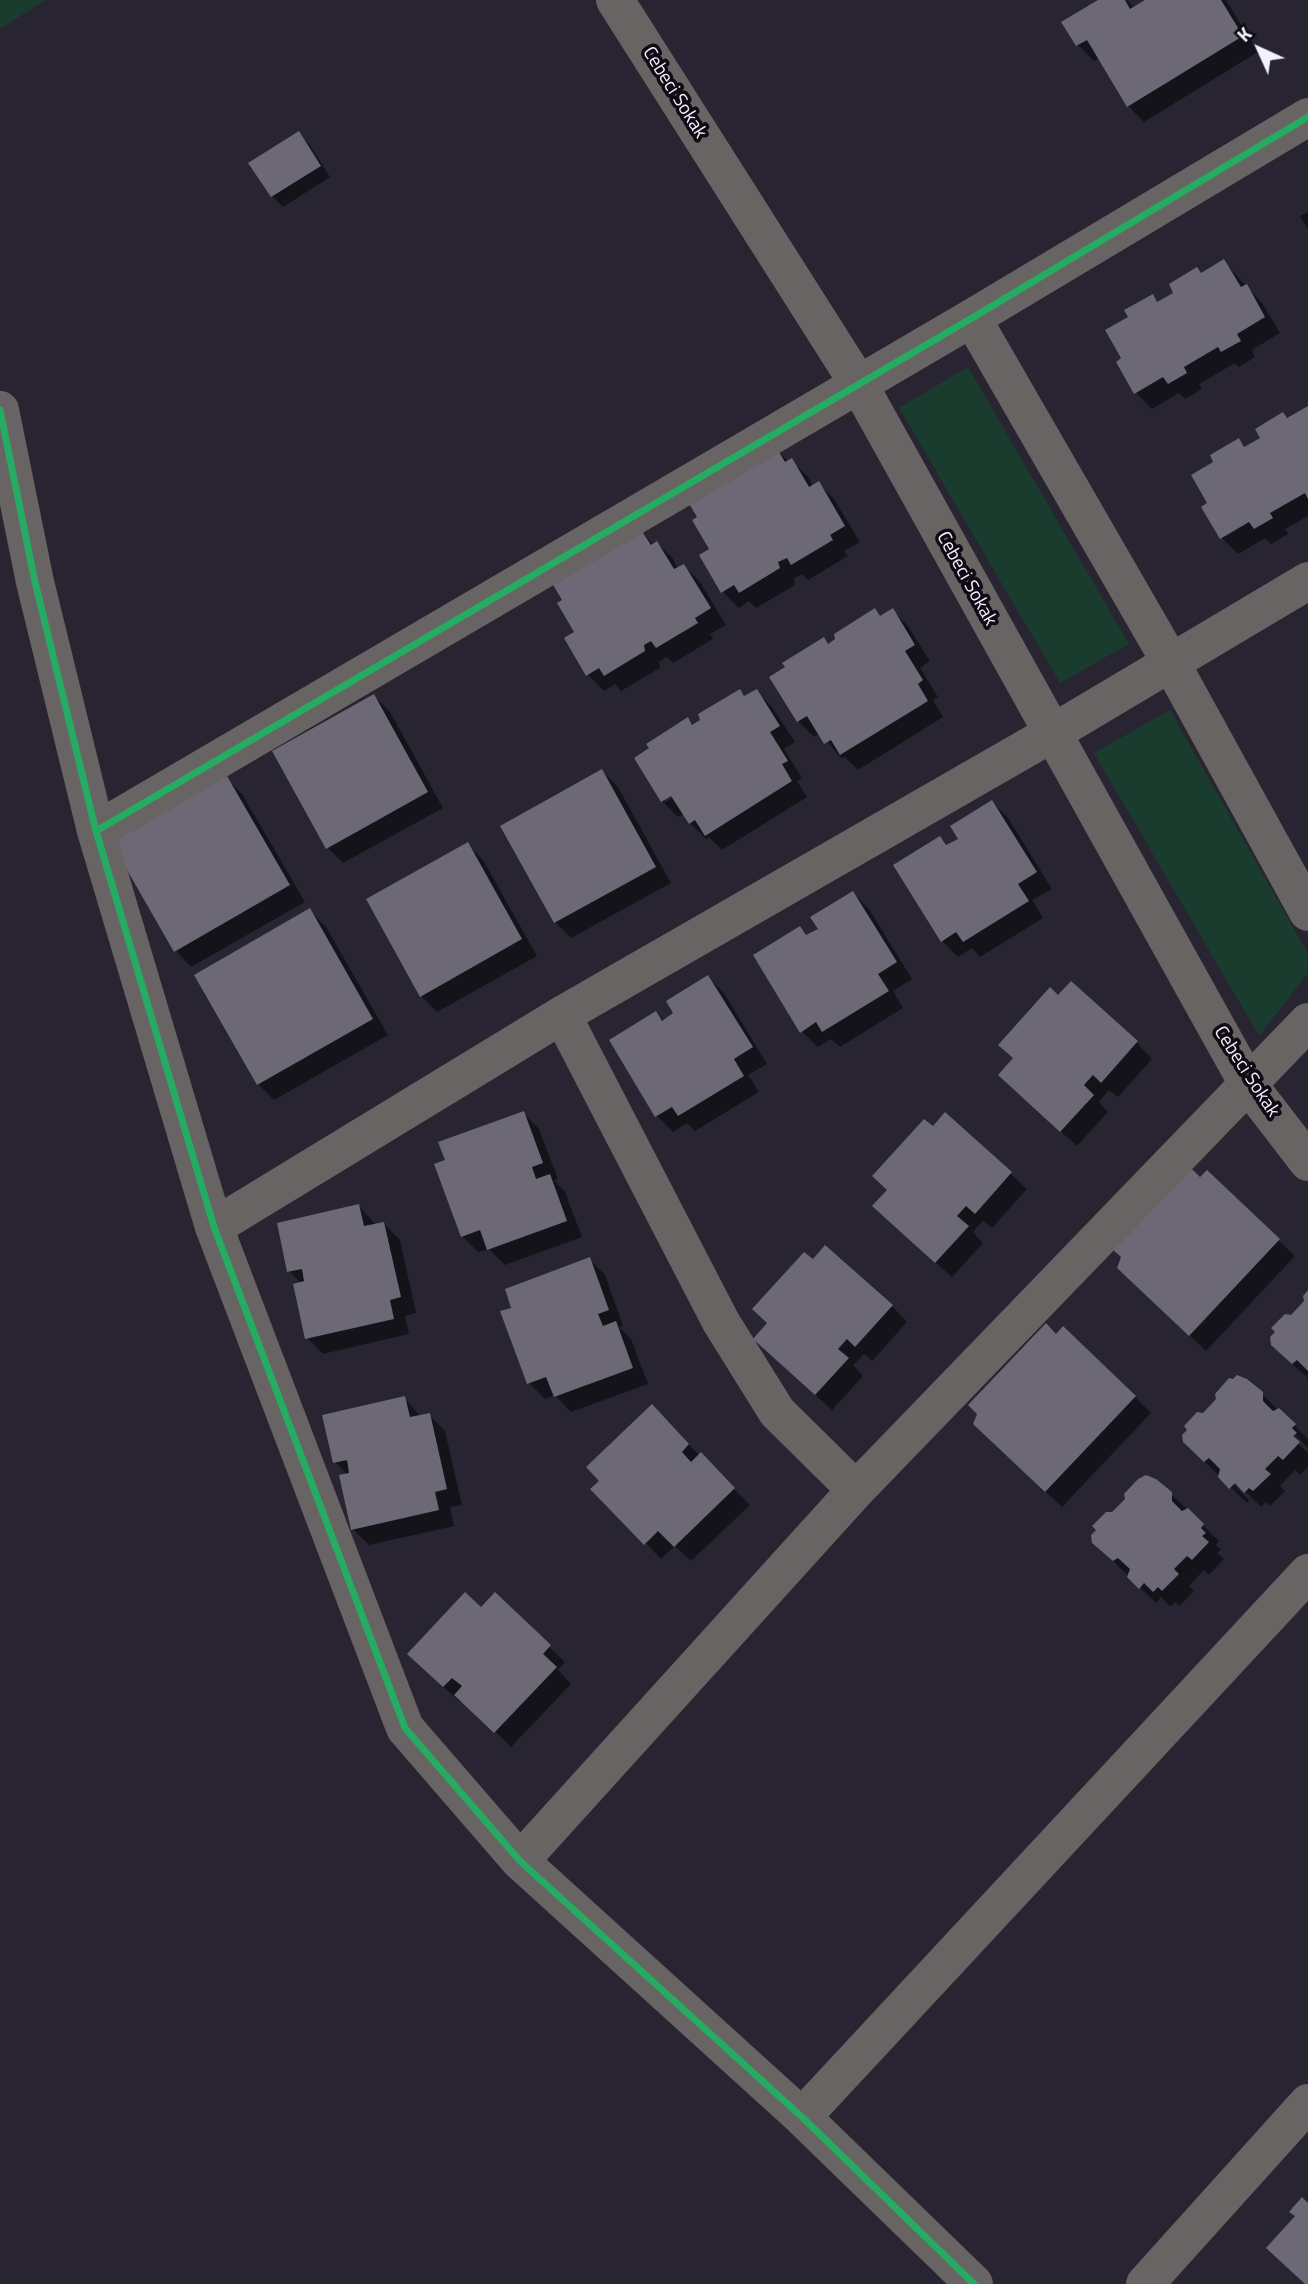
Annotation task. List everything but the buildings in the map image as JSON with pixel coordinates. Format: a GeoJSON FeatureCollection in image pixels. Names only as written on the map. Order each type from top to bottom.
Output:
{"type":"FeatureCollection","features":[{"type":"Feature","properties":{"kind":"street","name":"Cebeci Sokak"},"geometry":{"type":"LineString","coordinates":[[615,0],[858,383],[1248,1084],[1308,1162]]}},
{"type":"Feature","properties":{"kind":"street"},"geometry":{"type":"LineString","coordinates":[[96,831],[972,318],[1308,117]]}},
{"type":"Feature","properties":{"kind":"street"},"geometry":{"type":"LineString","coordinates":[[972,318],[1171,663],[1308,912]]}},
{"type":"Feature","properties":{"kind":"street"},"geometry":{"type":"LineString","coordinates":[[0,410],[35,582],[96,831],[214,1227],[405,1728],[520,1861],[802,2117],[974,2284]]}},
{"type":"Feature","properties":{"kind":"street"},"geometry":{"type":"LineString","coordinates":[[214,1227],[562,1016],[1051,734],[1308,581]]}},
{"type":"Feature","properties":{"kind":"street"},"geometry":{"type":"LineString","coordinates":[[562,1016],[721,1322],[777,1412],[856,1490]]}},
{"type":"Feature","properties":{"kind":"street"},"geometry":{"type":"LineString","coordinates":[[520,1861],[856,1490],[1308,1022]]}},
{"type":"Feature","properties":{"kind":"street"},"geometry":{"type":"LineString","coordinates":[[802,2117],[1308,1573]]}},
{"type":"Feature","properties":{"kind":"street"},"geometry":{"type":"LineString","coordinates":[[1145,2284],[1308,2102]]}},
{"type":"Feature","properties":{"kind":"green space"},"geometry":{"type":"Polygon","coordinates":[[[0,0],[46,0],[0,29],[0,0]]]}},
{"type":"Feature","properties":{"kind":"green space"},"geometry":{"type":"Polygon","coordinates":[[[968,367],[1129,644],[1060,683],[899,408],[968,367]]]}},
{"type":"Feature","properties":{"kind":"green space"},"geometry":{"type":"Polygon","coordinates":[[[1170,710],[1308,954],[1308,973],[1259,1036],[1094,753],[1170,710]]]}},
{"type":"Feature","properties":{"kind":"cycle path"},"geometry":{"type":"LineString","coordinates":[[96,831],[972,318],[1308,117]]}},
{"type":"Feature","properties":{"kind":"cycle path"},"geometry":{"type":"LineString","coordinates":[[0,410],[35,582],[96,831],[214,1227],[405,1728],[520,1861],[802,2117],[974,2284]]}}]}
